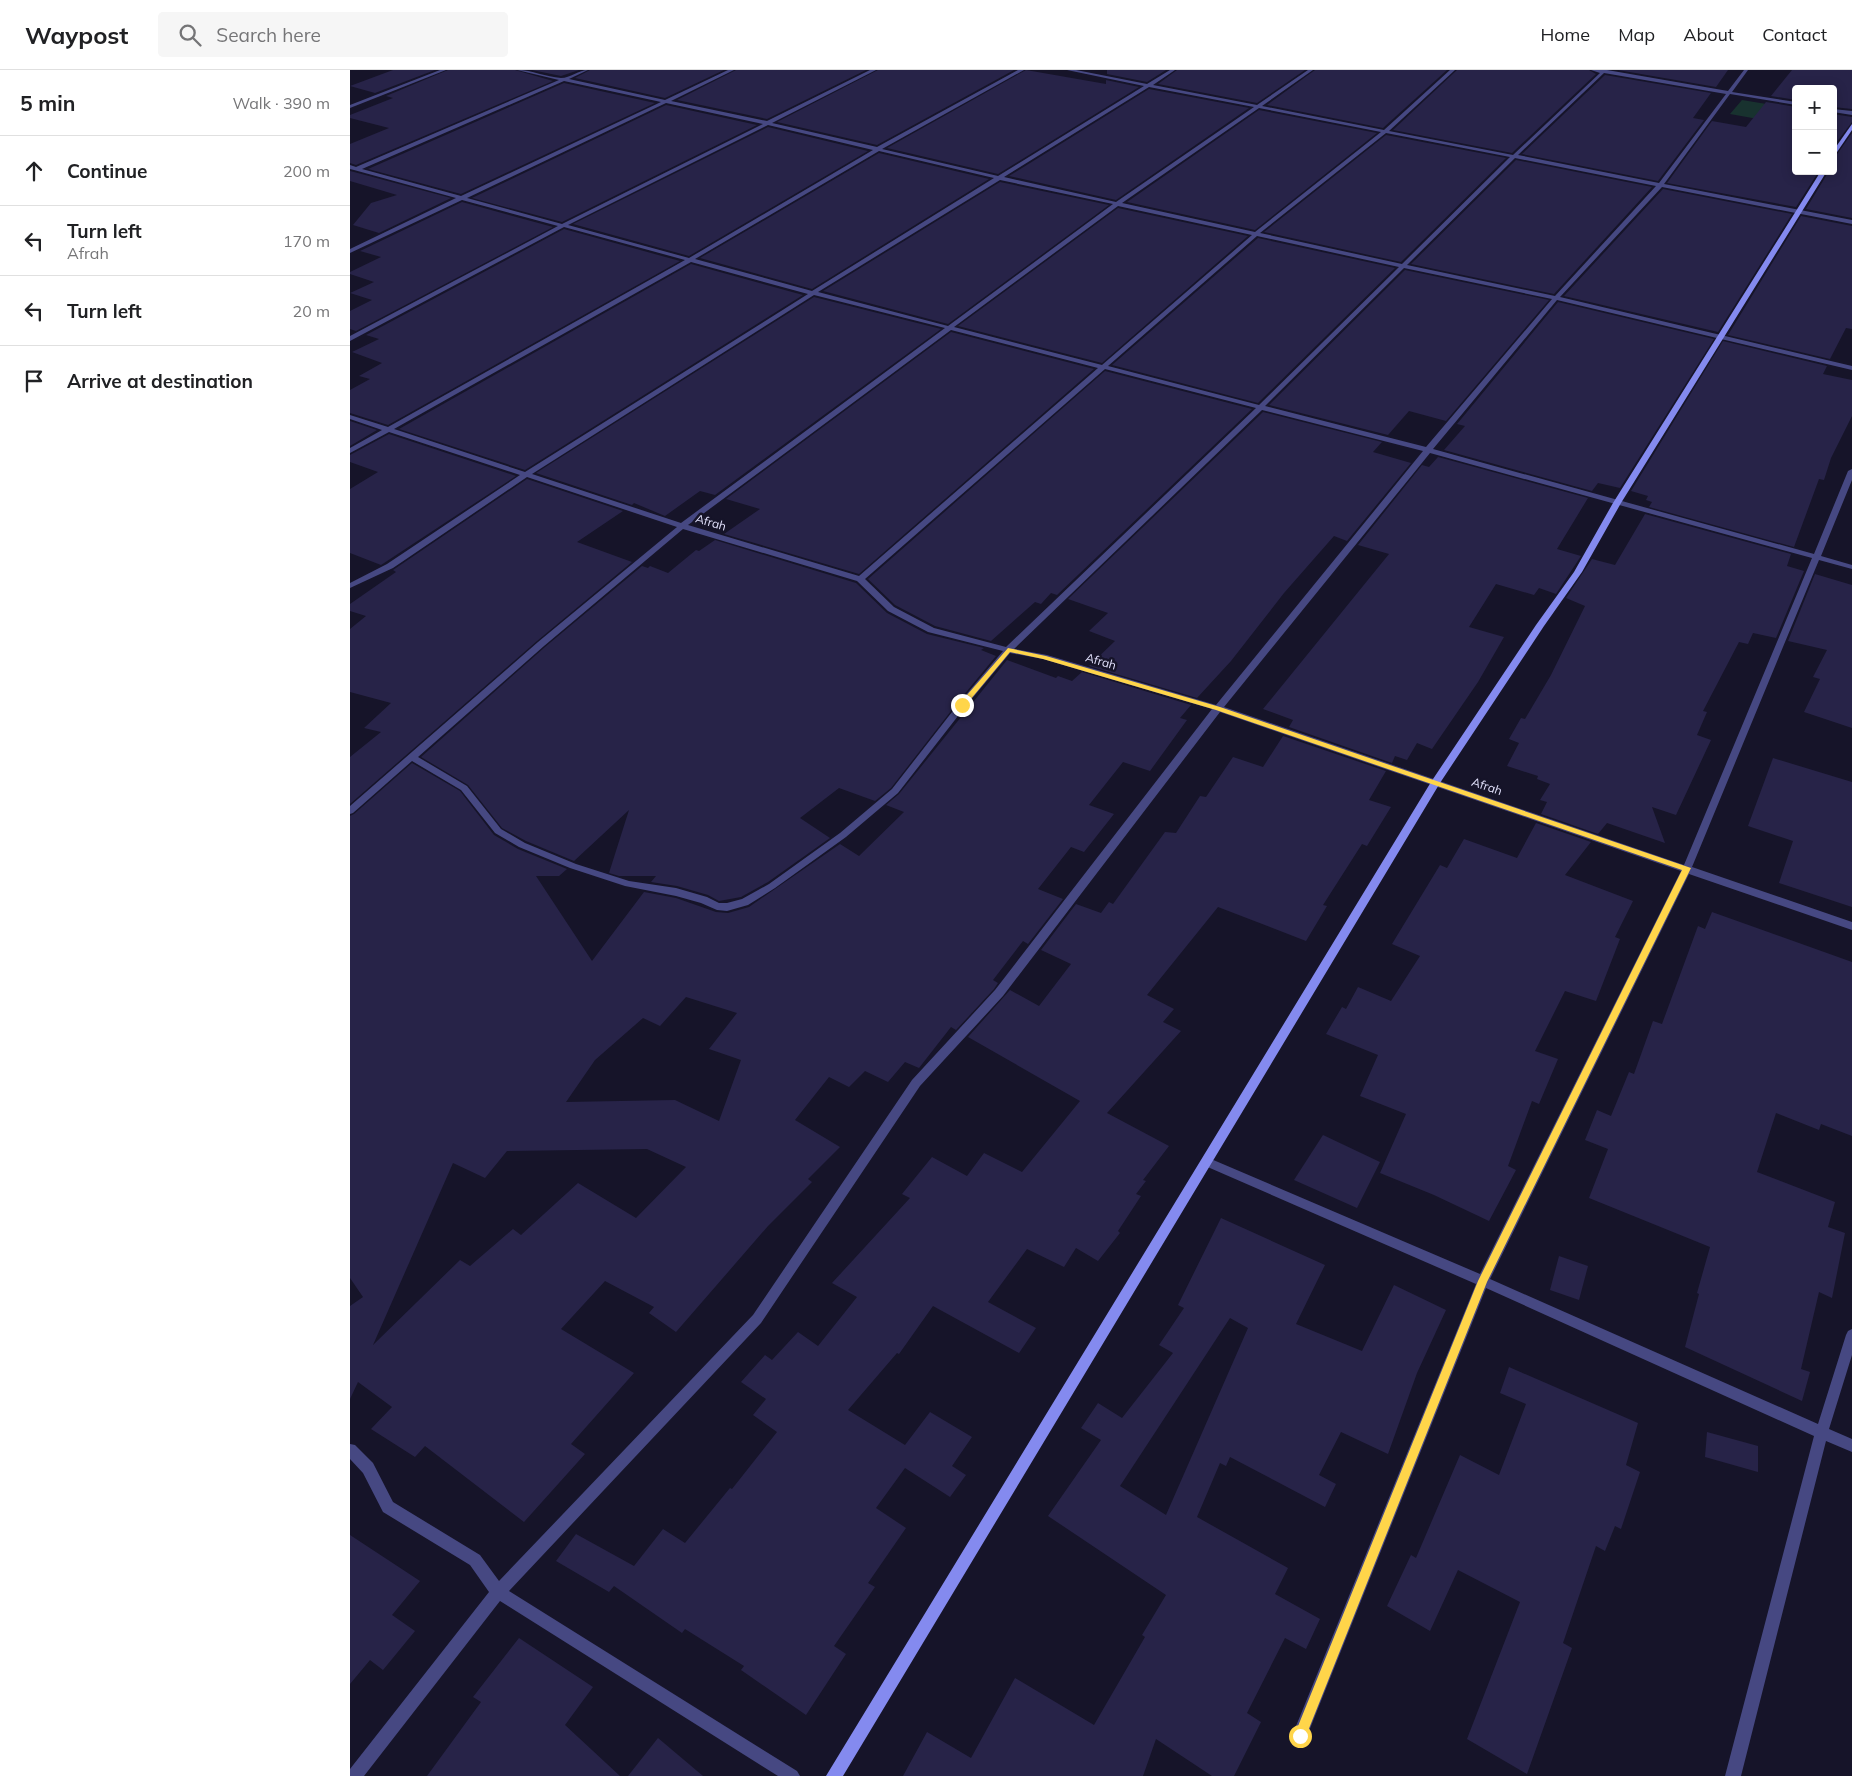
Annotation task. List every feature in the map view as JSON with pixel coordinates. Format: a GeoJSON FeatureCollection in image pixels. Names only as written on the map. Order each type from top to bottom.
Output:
{"type":"FeatureCollection","features":[{"type":"Feature","properties":{"kind":"main road"},"geometry":{"type":"LineString","coordinates":[[1837,150],[1852,126]]}},
{"type":"Feature","properties":{"kind":"main road"},"geometry":{"type":"LineString","coordinates":[[834,1776],[1436,782],[1578,572],[1617,503],[1822,175]]}},
{"type":"Feature","properties":{"kind":"street"},"geometry":{"type":"LineString","coordinates":[[350,107],[444,70]]}},
{"type":"Feature","properties":{"kind":"street"},"geometry":{"type":"LineString","coordinates":[[519,70],[766,123],[1000,178],[1556,298],[1852,368]]}},
{"type":"Feature","properties":{"kind":"street"},"geometry":{"type":"LineString","coordinates":[[350,172],[586,70]]}},
{"type":"Feature","properties":{"kind":"street"},"geometry":{"type":"LineString","coordinates":[[350,250],[732,70]]}},
{"type":"Feature","properties":{"kind":"street"},"geometry":{"type":"LineString","coordinates":[[350,339],[562,226],[874,70]]}},
{"type":"Feature","properties":{"kind":"street"},"geometry":{"type":"LineString","coordinates":[[350,451],[690,260],[878,149],[1022,70]]}},
{"type":"Feature","properties":{"kind":"street"},"geometry":{"type":"LineString","coordinates":[[1069,70],[1852,222]]}},
{"type":"Feature","properties":{"kind":"street"},"geometry":{"type":"LineString","coordinates":[[350,586],[390,566],[527,474],[813,293],[1172,70]]}},
{"type":"Feature","properties":{"kind":"street"},"geometry":{"type":"LineString","coordinates":[[350,811],[541,644],[682,526],[1118,203],[1260,107],[1311,70]]}},
{"type":"Feature","properties":{"kind":"street"},"geometry":{"type":"LineString","coordinates":[[860,579],[1106,367],[1256,234],[1385,131],[1453,70]]}},
{"type":"Feature","properties":{"kind":"street"},"geometry":{"type":"LineString","coordinates":[[1593,70],[1792,103]]}},
{"type":"Feature","properties":{"kind":"street"},"geometry":{"type":"LineString","coordinates":[[354,1776],[498,1592],[757,1319],[916,1083],[999,993],[1218,708],[1428,450],[1556,298],[1660,184],[1746,70]]}},
{"type":"Feature","properties":{"kind":"street"},"geometry":{"type":"LineString","coordinates":[[412,757],[464,788],[498,831],[522,845],[573,866],[628,884],[676,892],[717,906],[727,907],[745,902],[772,886],[843,835],[895,791],[1008,650],[1261,407],[1514,156],[1604,71]]}},
{"type":"Feature","properties":{"kind":"street"},"geometry":{"type":"LineString","coordinates":[[1837,111],[1852,113]]}},
{"type":"Feature","properties":{"kind":"street"},"geometry":{"type":"LineString","coordinates":[[350,166],[562,226],[813,293],[1428,450],[1852,567]]}},
{"type":"Feature","properties":{"kind":"street","name":"Afrah"},"geometry":{"type":"LineString","coordinates":[[350,417],[682,526],[860,579],[891,609],[931,630],[1008,650],[1044,657],[1218,708],[1852,926]]}},
{"type":"Feature","properties":{"kind":"street"},"geometry":{"type":"LineString","coordinates":[[1300,1736],[1483,1281],[1687,868],[1852,471]]}},
{"type":"Feature","properties":{"kind":"street"},"geometry":{"type":"LineString","coordinates":[[1207,1162],[1483,1281],[1852,1446]]}},
{"type":"Feature","properties":{"kind":"street"},"geometry":{"type":"LineString","coordinates":[[1733,1776],[1822,1432],[1852,1335]]}},
{"type":"Feature","properties":{"kind":"street"},"geometry":{"type":"LineString","coordinates":[[350,1450],[368,1468],[388,1507],[475,1560],[498,1592],[792,1776]]}},
{"type":"Feature","properties":{"kind":"green space"},"geometry":{"type":"Polygon","coordinates":[[[1742,100],[1792,108],[1792,125],[1730,114],[1742,100]]]}},
{"type":"Feature","properties":{"kind":"building"},"geometry":{"type":"Polygon","coordinates":[[[393,70],[435,70],[375,93],[350,86],[393,70]]]}},
{"type":"Feature","properties":{"kind":"building"},"geometry":{"type":"Polygon","coordinates":[[[448,70],[515,70],[553,81],[356,165],[350,163],[350,144],[389,128],[350,118],[350,115],[393,98],[386,96],[448,70]]]}},
{"type":"Feature","properties":{"kind":"building"},"geometry":{"type":"Polygon","coordinates":[[[532,70],[579,70],[561,76],[532,70]]]}},
{"type":"Feature","properties":{"kind":"building"},"geometry":{"type":"Polygon","coordinates":[[[590,70],[724,70],[665,98],[575,78],[590,70]]]}},
{"type":"Feature","properties":{"kind":"building"},"geometry":{"type":"Polygon","coordinates":[[[736,70],[866,70],[767,119],[677,100],[736,70]]]}},
{"type":"Feature","properties":{"kind":"building"},"geometry":{"type":"Polygon","coordinates":[[[878,70],[1014,70],[877,145],[777,122],[878,70]]]}},
{"type":"Feature","properties":{"kind":"building"},"geometry":{"type":"Polygon","coordinates":[[[1026,70],[1106,84],[1106,80],[1139,87],[998,174],[887,148],[1026,70]]]}},
{"type":"Feature","properties":{"kind":"building"},"geometry":{"type":"Polygon","coordinates":[[[1107,70],[1166,70],[1147,82],[1107,74],[1107,70]]]}},
{"type":"Feature","properties":{"kind":"building"},"geometry":{"type":"Polygon","coordinates":[[[1177,70],[1305,70],[1257,103],[1158,84],[1177,70]]]}},
{"type":"Feature","properties":{"kind":"building"},"geometry":{"type":"Polygon","coordinates":[[[1315,70],[1447,70],[1383,128],[1267,105],[1315,70]]]}},
{"type":"Feature","properties":{"kind":"building"},"geometry":{"type":"Polygon","coordinates":[[[1457,70],[1589,70],[1596,74],[1512,153],[1393,130],[1457,70]]]}},
{"type":"Feature","properties":{"kind":"building"},"geometry":{"type":"Polygon","coordinates":[[[1618,70],[1728,70],[1716,87],[1618,70]]]}},
{"type":"Feature","properties":{"kind":"building"},"geometry":{"type":"Polygon","coordinates":[[[1792,70],[1852,70],[1852,109],[1837,107],[1837,85],[1792,85],[1792,99],[1771,96],[1792,70]]]}},
{"type":"Feature","properties":{"kind":"building"},"geometry":{"type":"Polygon","coordinates":[[[1605,75],[1711,93],[1693,118],[1704,120],[1658,181],[1522,154],[1605,75]]]}},
{"type":"Feature","properties":{"kind":"building"},"geometry":{"type":"Polygon","coordinates":[[[564,83],[655,103],[461,194],[368,169],[564,83]]]}},
{"type":"Feature","properties":{"kind":"building"},"geometry":{"type":"Polygon","coordinates":[[[1149,89],[1249,108],[1116,200],[1009,176],[1149,89]]]}},
{"type":"Feature","properties":{"kind":"building"},"geometry":{"type":"Polygon","coordinates":[[[1766,102],[1792,106],[1792,175],[1816,175],[1796,207],[1667,183],[1712,121],[1746,127],[1766,102]]]}},
{"type":"Feature","properties":{"kind":"building"},"geometry":{"type":"Polygon","coordinates":[[[666,105],[757,125],[562,222],[472,198],[666,105]]]}},
{"type":"Feature","properties":{"kind":"building"},"geometry":{"type":"Polygon","coordinates":[[[1259,110],[1377,133],[1255,230],[1127,202],[1259,110]]]}},
{"type":"Feature","properties":{"kind":"building"},"geometry":{"type":"Polygon","coordinates":[[[1837,115],[1852,117],[1852,122],[1837,142],[1837,115]]]}},
{"type":"Feature","properties":{"kind":"building"},"geometry":{"type":"Polygon","coordinates":[[[768,127],[868,151],[689,256],[573,224],[768,127]]]}},
{"type":"Feature","properties":{"kind":"building"},"geometry":{"type":"Polygon","coordinates":[[[1852,133],[1852,218],[1806,209],[1827,175],[1837,175],[1837,154],[1852,133]]]}},
{"type":"Feature","properties":{"kind":"building"},"geometry":{"type":"Polygon","coordinates":[[[1386,135],[1506,158],[1401,262],[1264,232],[1386,135]]]}},
{"type":"Feature","properties":{"kind":"building"},"geometry":{"type":"Polygon","coordinates":[[[879,153],[989,179],[812,289],[700,258],[879,153]]]}},
{"type":"Feature","properties":{"kind":"building"},"geometry":{"type":"Polygon","coordinates":[[[1516,160],[1652,187],[1554,294],[1411,264],[1516,160]]]}},
{"type":"Feature","properties":{"kind":"building"},"geometry":{"type":"Polygon","coordinates":[[[350,171],[451,198],[379,233],[353,225],[371,203],[397,195],[350,181],[350,171]]]}},
{"type":"Feature","properties":{"kind":"building"},"geometry":{"type":"Polygon","coordinates":[[[1000,182],[1109,205],[948,324],[823,291],[1000,182]]]}},
{"type":"Feature","properties":{"kind":"building"},"geometry":{"type":"Polygon","coordinates":[[[1663,189],[1792,214],[1718,332],[1564,296],[1663,189]]]}},
{"type":"Feature","properties":{"kind":"building"},"geometry":{"type":"Polygon","coordinates":[[[462,202],[553,227],[356,331],[350,329],[350,311],[372,300],[350,293],[374,282],[350,274],[350,272],[381,257],[360,251],[462,202]]]}},
{"type":"Feature","properties":{"kind":"building"},"geometry":{"type":"Polygon","coordinates":[[[1118,208],[1248,236],[1102,363],[958,326],[1118,208]]]}},
{"type":"Feature","properties":{"kind":"building"},"geometry":{"type":"Polygon","coordinates":[[[1801,216],[1852,226],[1852,329],[1846,328],[1830,359],[1728,335],[1801,216]]]}},
{"type":"Feature","properties":{"kind":"building"},"geometry":{"type":"Polygon","coordinates":[[[564,229],[680,261],[388,425],[350,413],[350,390],[370,379],[359,376],[382,363],[352,352],[379,339],[366,335],[564,229]]]}},
{"type":"Feature","properties":{"kind":"building"},"geometry":{"type":"Polygon","coordinates":[[[1258,238],[1395,268],[1258,403],[1112,365],[1258,238]]]}},
{"type":"Feature","properties":{"kind":"building"},"geometry":{"type":"Polygon","coordinates":[[[691,264],[803,295],[525,470],[399,429],[691,264]]]}},
{"type":"Feature","properties":{"kind":"building"},"geometry":{"type":"Polygon","coordinates":[[[1405,270],[1549,300],[1446,421],[1409,411],[1388,435],[1269,405],[1405,270]]]}},
{"type":"Feature","properties":{"kind":"building"},"geometry":{"type":"Polygon","coordinates":[[[814,297],[941,329],[715,495],[700,491],[665,516],[634,503],[632,505],[536,473],[814,297]]]}},
{"type":"Feature","properties":{"kind":"building"},"geometry":{"type":"Polygon","coordinates":[[[1558,302],[1714,339],[1620,488],[1598,483],[1592,491],[1444,450],[1465,426],[1457,424],[1558,302]]]}},
{"type":"Feature","properties":{"kind":"building"},"geometry":{"type":"Polygon","coordinates":[[[951,332],[1094,369],[859,574],[724,534],[760,509],[726,499],[951,332]]]}},
{"type":"Feature","properties":{"kind":"building"},"geometry":{"type":"Polygon","coordinates":[[[1723,341],[1827,366],[1823,374],[1852,380],[1852,416],[1831,458],[1824,480],[1819,479],[1794,547],[1649,507],[1652,502],[1646,500],[1648,496],[1631,491],[1723,341]]]}},
{"type":"Feature","properties":{"kind":"building"},"geometry":{"type":"Polygon","coordinates":[[[1105,371],[1252,409],[1057,595],[1051,593],[1041,604],[1035,602],[991,641],[935,626],[895,605],[868,579],[1105,371]]]}},
{"type":"Feature","properties":{"kind":"building"},"geometry":{"type":"Polygon","coordinates":[[[1263,412],[1382,442],[1373,452],[1411,463],[1347,541],[1334,536],[1284,593],[1231,661],[1197,698],[1089,666],[1115,641],[1089,631],[1108,613],[1068,599],[1263,412]]]}},
{"type":"Feature","properties":{"kind":"building"},"geometry":{"type":"Polygon","coordinates":[[[350,421],[377,430],[350,446],[350,421]]]}},
{"type":"Feature","properties":{"kind":"building"},"geometry":{"type":"Polygon","coordinates":[[[389,434],[516,476],[381,565],[350,553],[350,489],[378,472],[350,462],[350,455],[389,434]]]}},
{"type":"Feature","properties":{"kind":"building"},"geometry":{"type":"Polygon","coordinates":[[[1438,457],[1588,498],[1557,549],[1581,556],[1556,594],[1539,588],[1534,595],[1496,584],[1469,627],[1504,637],[1478,682],[1432,749],[1417,743],[1407,760],[1395,756],[1392,763],[1289,727],[1293,720],[1263,709],[1389,554],[1358,545],[1422,465],[1429,467],[1438,457]]]}},
{"type":"Feature","properties":{"kind":"building"},"geometry":{"type":"Polygon","coordinates":[[[527,479],[623,511],[577,542],[632,562],[537,641],[350,804],[350,757],[381,732],[364,728],[391,703],[350,692],[350,629],[366,616],[350,611],[350,604],[396,572],[393,570],[527,479]]]}},
{"type":"Feature","properties":{"kind":"building"},"geometry":{"type":"Polygon","coordinates":[[[1645,514],[1791,554],[1787,566],[1804,571],[1776,638],[1753,633],[1748,644],[1739,642],[1703,711],[1707,712],[1697,735],[1711,740],[1676,815],[1652,807],[1665,843],[1607,823],[1598,834],[1541,814],[1547,802],[1540,800],[1550,784],[1537,779],[1538,776],[1507,766],[1519,743],[1509,739],[1521,718],[1525,719],[1551,675],[1585,606],[1566,598],[1592,559],[1615,565],[1645,514]]]}},
{"type":"Feature","properties":{"kind":"building"},"geometry":{"type":"Polygon","coordinates":[[[715,540],[856,583],[887,613],[927,634],[984,648],[981,650],[996,656],[891,788],[875,801],[839,788],[800,818],[830,838],[768,882],[741,897],[719,901],[708,895],[677,886],[651,882],[656,876],[619,876],[609,873],[629,810],[574,861],[526,841],[502,828],[468,785],[421,757],[545,647],[642,566],[648,568],[650,566],[668,573],[696,550],[699,551],[715,540]]]}},
{"type":"Feature","properties":{"kind":"building"},"geometry":{"type":"Polygon","coordinates":[[[1815,574],[1852,585],[1852,728],[1804,712],[1820,679],[1813,677],[1827,650],[1788,641],[1815,574]]]}},
{"type":"Feature","properties":{"kind":"building"},"geometry":{"type":"Polygon","coordinates":[[[1007,660],[1056,678],[1058,676],[1072,681],[1082,672],[1191,705],[1180,718],[1187,720],[1150,771],[1123,762],[1089,805],[1114,814],[1084,852],[1071,847],[1038,889],[1063,899],[1028,944],[1023,941],[993,980],[998,983],[994,989],[956,1030],[951,1027],[919,1068],[905,1062],[888,1082],[865,1071],[849,1087],[829,1077],[795,1120],[840,1147],[808,1179],[812,1182],[768,1226],[676,1332],[649,1313],[654,1307],[605,1281],[561,1329],[634,1373],[571,1444],[585,1454],[524,1522],[425,1446],[415,1457],[371,1429],[392,1407],[358,1382],[350,1399],[350,1306],[363,1297],[350,1278],[350,816],[412,763],[460,791],[494,835],[518,849],[567,869],[559,876],[536,876],[592,961],[644,892],[676,898],[716,912],[728,913],[749,907],[840,844],[859,856],[904,812],[886,805],[899,794],[1007,660]],[[686,997],[660,1026],[643,1018],[595,1060],[566,1102],[675,1100],[719,1121],[741,1060],[709,1049],[737,1013],[686,997]],[[647,1149],[507,1151],[485,1178],[453,1163],[373,1345],[460,1260],[470,1266],[513,1229],[521,1235],[578,1183],[636,1218],[686,1167],[647,1149]]]}},
{"type":"Feature","properties":{"kind":"building"},"geometry":{"type":"Polygon","coordinates":[[[1283,736],[1386,771],[1369,800],[1391,807],[1367,846],[1362,844],[1323,905],[1327,906],[1306,941],[1218,907],[1147,995],[1174,1009],[1163,1022],[1181,1031],[1107,1113],[1169,1146],[1143,1180],[1146,1181],[1136,1194],[1141,1196],[1118,1231],[1120,1233],[1098,1261],[1076,1248],[1064,1267],[1027,1249],[988,1302],[1036,1328],[1019,1353],[933,1306],[899,1354],[897,1353],[848,1410],[905,1445],[930,1412],[972,1437],[952,1466],[966,1475],[950,1497],[905,1468],[876,1508],[906,1528],[868,1583],[875,1587],[834,1646],[846,1654],[806,1715],[741,1670],[744,1666],[685,1629],[682,1633],[614,1586],[609,1592],[556,1561],[576,1534],[634,1566],[663,1529],[685,1543],[730,1488],[732,1489],[777,1432],[753,1415],[766,1399],[741,1382],[765,1355],[772,1360],[798,1332],[818,1346],[857,1297],[832,1283],[910,1198],[902,1194],[932,1157],[967,1176],[984,1153],[1022,1172],[1080,1101],[968,1037],[1010,990],[1039,1006],[1071,964],[1041,950],[1076,904],[1101,913],[1109,902],[1113,904],[1165,832],[1176,833],[1200,796],[1206,797],[1233,757],[1263,767],[1283,736]]]}},
{"type":"Feature","properties":{"kind":"building"},"geometry":{"type":"Polygon","coordinates":[[[1773,758],[1852,782],[1852,907],[1779,883],[1793,841],[1748,826],[1773,758]]]}},
{"type":"Feature","properties":{"kind":"building"},"geometry":{"type":"Polygon","coordinates":[[[1536,823],[1591,842],[1565,875],[1633,901],[1615,937],[1620,939],[1596,1001],[1565,991],[1535,1051],[1558,1059],[1539,1104],[1532,1101],[1508,1166],[1516,1170],[1489,1221],[1434,1195],[1380,1173],[1406,1114],[1360,1096],[1378,1055],[1326,1034],[1342,1007],[1346,1009],[1358,987],[1391,1001],[1420,956],[1392,944],[1440,865],[1447,868],[1464,839],[1517,858],[1536,823]]]}},
{"type":"Feature","properties":{"kind":"building"},"geometry":{"type":"Polygon","coordinates":[[[1712,912],[1852,962],[1852,1136],[1821,1124],[1819,1130],[1776,1113],[1757,1172],[1835,1202],[1828,1227],[1845,1233],[1832,1298],[1819,1292],[1801,1369],[1810,1372],[1802,1401],[1685,1347],[1710,1247],[1589,1198],[1608,1149],[1585,1140],[1597,1110],[1611,1116],[1629,1072],[1634,1074],[1653,1021],[1662,1024],[1698,926],[1705,929],[1712,912]]]}},
{"type":"Feature","properties":{"kind":"building"},"geometry":{"type":"Polygon","coordinates":[[[1323,1135],[1380,1162],[1357,1208],[1294,1180],[1323,1135]]]}},
{"type":"Feature","properties":{"kind":"building"},"geometry":{"type":"Polygon","coordinates":[[[1221,1218],[1325,1265],[1296,1324],[1362,1351],[1394,1285],[1446,1310],[1417,1373],[1388,1454],[1341,1432],[1319,1475],[1336,1484],[1325,1507],[1230,1457],[1226,1466],[1220,1463],[1197,1517],[1288,1568],[1275,1594],[1320,1619],[1306,1649],[1285,1638],[1247,1713],[1261,1722],[1234,1776],[1212,1776],[1156,1739],[1143,1776],[903,1776],[927,1732],[971,1758],[1015,1678],[1094,1725],[1145,1637],[1142,1635],[1166,1595],[1048,1516],[1101,1440],[1081,1428],[1098,1403],[1122,1418],[1173,1353],[1159,1345],[1184,1308],[1178,1305],[1221,1218]],[[1230,1318],[1120,1486],[1166,1515],[1248,1328],[1230,1318]]]}},
{"type":"Feature","properties":{"kind":"building"},"geometry":{"type":"Polygon","coordinates":[[[1559,1256],[1588,1266],[1579,1300],[1550,1290],[1559,1256]]]}},
{"type":"Feature","properties":{"kind":"building"},"geometry":{"type":"Polygon","coordinates":[[[1509,1367],[1638,1423],[1626,1465],[1640,1472],[1621,1529],[1615,1526],[1605,1551],[1596,1546],[1563,1643],[1572,1648],[1527,1774],[1467,1739],[1520,1602],[1458,1570],[1430,1631],[1387,1606],[1411,1555],[1416,1558],[1460,1455],[1499,1475],[1526,1404],[1500,1393],[1509,1367]]]}},
{"type":"Feature","properties":{"kind":"building"},"geometry":{"type":"Polygon","coordinates":[[[1707,1432],[1758,1446],[1758,1472],[1705,1457],[1707,1432]]]}},
{"type":"Feature","properties":{"kind":"building"},"geometry":{"type":"Polygon","coordinates":[[[350,1535],[420,1581],[392,1615],[415,1631],[383,1670],[370,1660],[350,1684],[350,1535]]]}},
{"type":"Feature","properties":{"kind":"building"},"geometry":{"type":"Polygon","coordinates":[[[519,1638],[593,1687],[565,1725],[620,1776],[427,1776],[481,1702],[473,1697],[519,1638]]]}},
{"type":"Feature","properties":{"kind":"building"},"geometry":{"type":"Polygon","coordinates":[[[658,1738],[703,1776],[628,1776],[658,1738]]]}},
{"type":"Feature","properties":{"kind":"route"},"geometry":{"type":"LineString","coordinates":[[962,705],[1008,650],[1044,657],[1218,708],[1687,868],[1483,1281],[1300,1736]]}}]}
